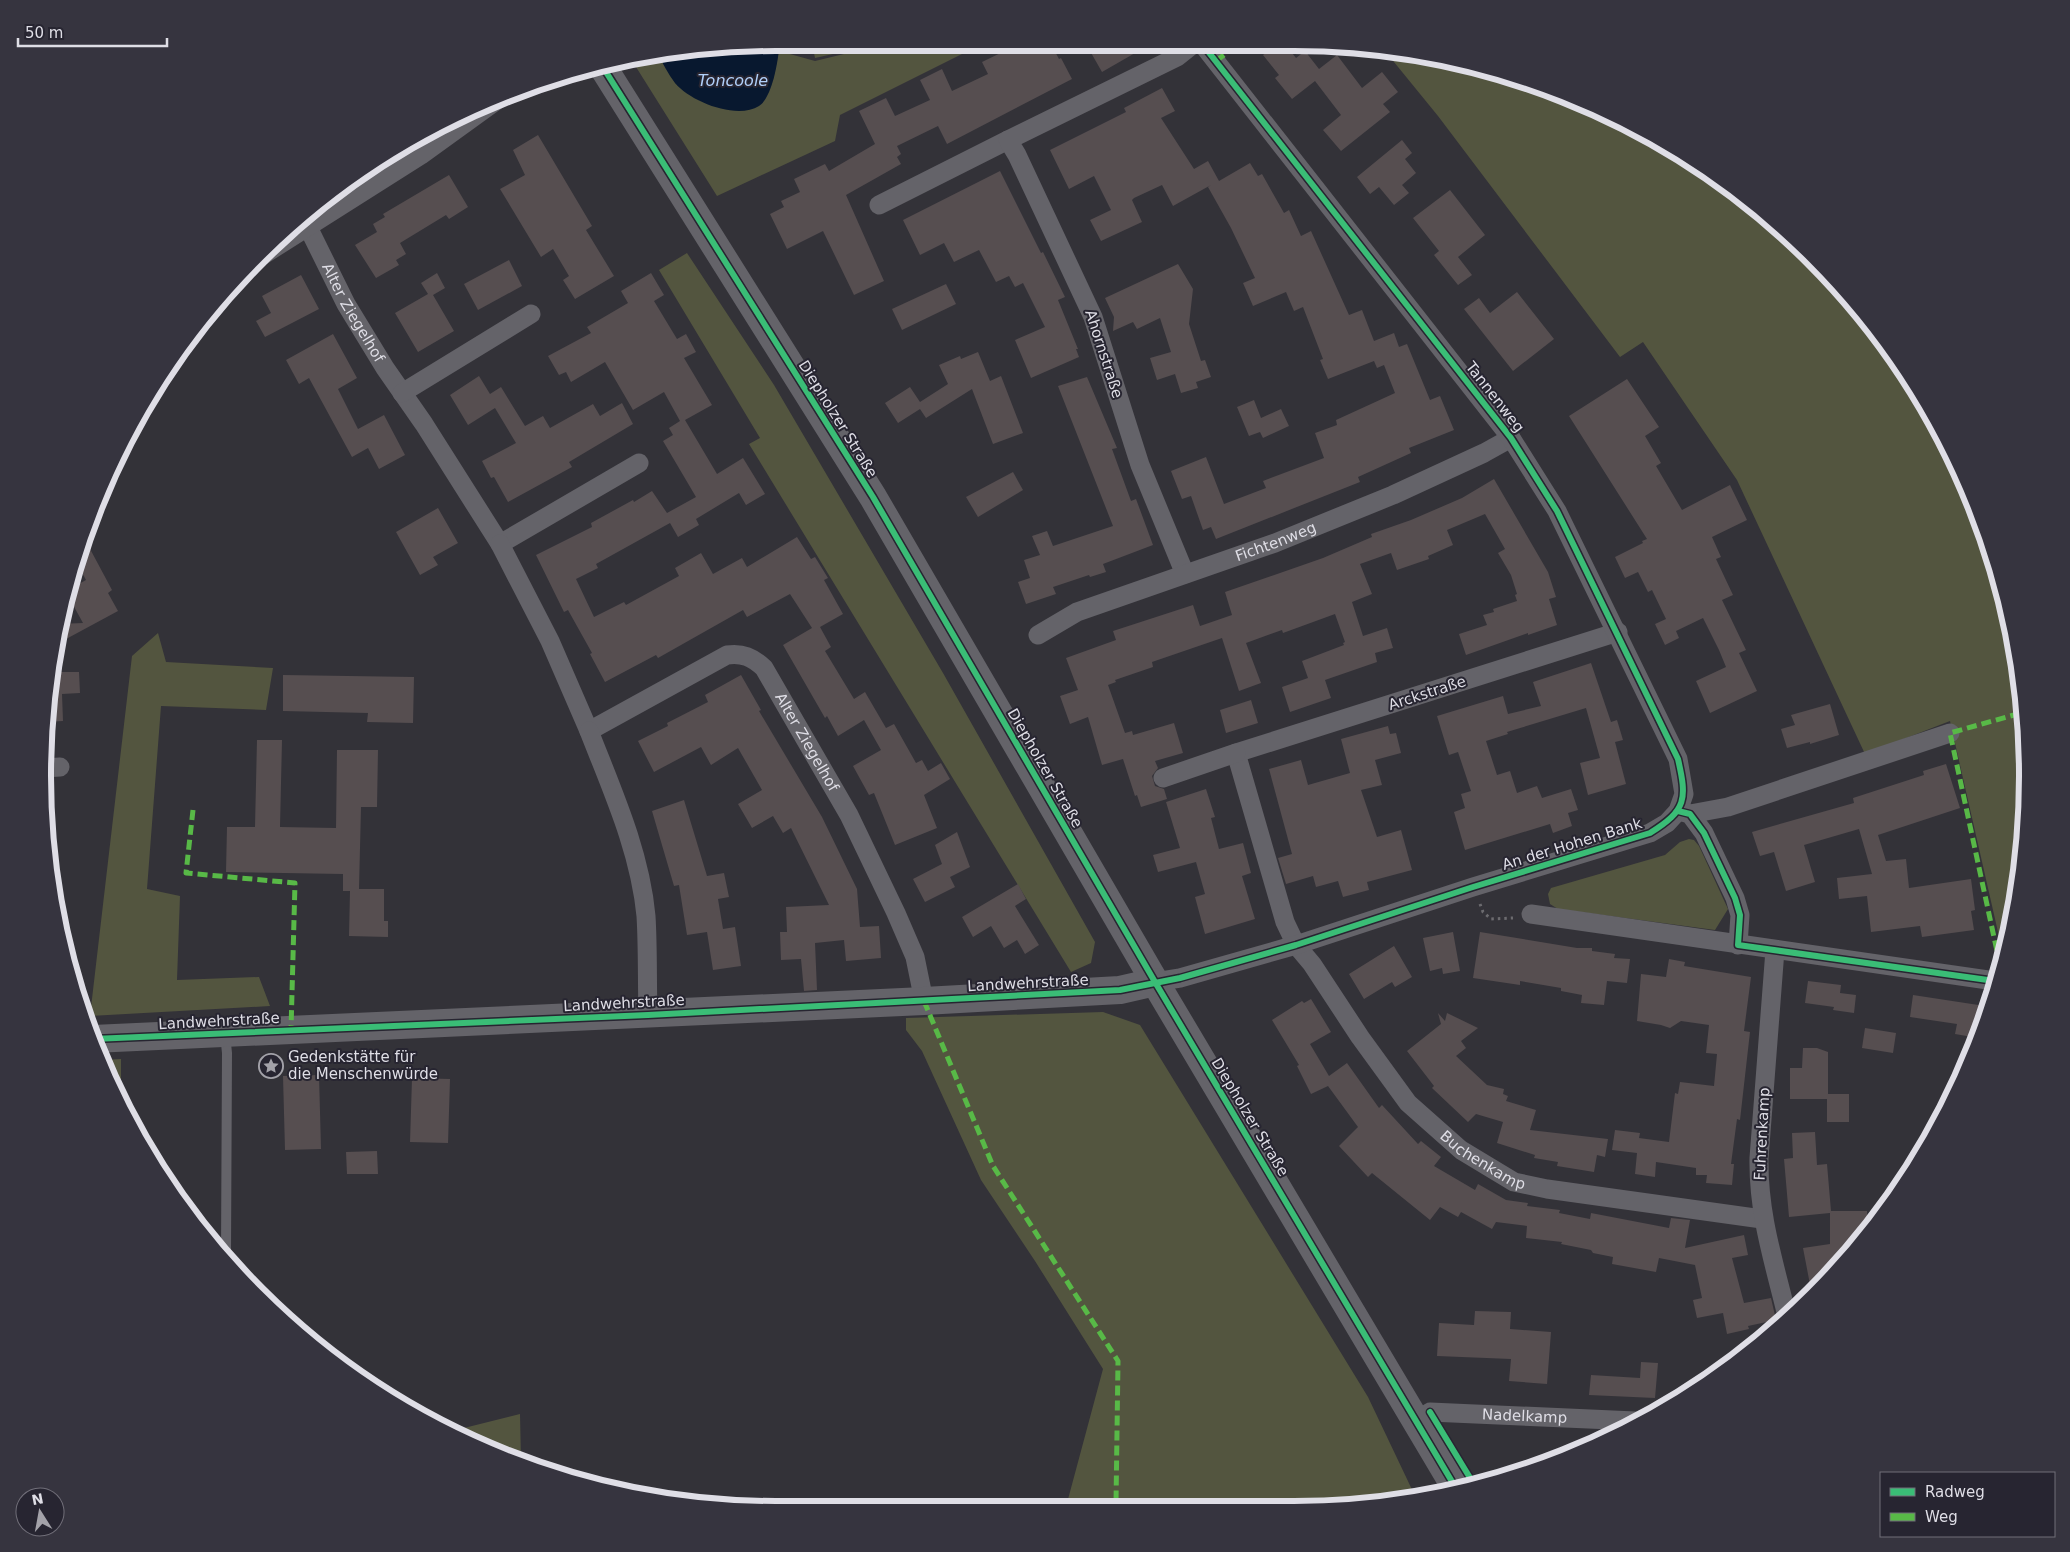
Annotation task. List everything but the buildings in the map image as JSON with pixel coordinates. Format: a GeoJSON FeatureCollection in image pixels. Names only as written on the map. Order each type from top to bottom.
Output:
{"type":"FeatureCollection","features":[{"type":"Feature","properties":{"kind":"main road","name":"Diepholzer Straße"},"geometry":{"type":"LineString","coordinates":[[606,72],[873,497],[1155,982],[1454,1483]]}},
{"type":"Feature","properties":{"kind":"main road","name":"Landwehrstraße"},"geometry":{"type":"LineString","coordinates":[[101,1039],[924,1001],[1120,990],[1155,982]]}},
{"type":"Feature","properties":{"kind":"street"},"geometry":{"type":"LineString","coordinates":[[879,205],[1184,51]]}},
{"type":"Feature","properties":{"kind":"street","name":"Tannenweg"},"geometry":{"type":"LineString","coordinates":[[1208,51],[1511,438],[1557,511],[1618,632],[1678,758],[1684,794],[1684,812]]}},
{"type":"Feature","properties":{"kind":"street"},"geometry":{"type":"LineString","coordinates":[[317,216],[421,155],[471,119]]}},
{"type":"Feature","properties":{"kind":"street","name":"Ahornstraße"},"geometry":{"type":"LineString","coordinates":[[1008,140],[1030,182],[1093,317],[1140,466],[1185,574]]}},
{"type":"Feature","properties":{"kind":"street","name":"Alter Ziegelhof"},"geometry":{"type":"LineString","coordinates":[[307,224],[346,304],[500,544],[550,641],[589,731],[629,835],[640,880],[646,915],[648,1015]]}},
{"type":"Feature","properties":{"kind":"street"},"geometry":{"type":"LineString","coordinates":[[402,393],[531,314]]}},
{"type":"Feature","properties":{"kind":"street","name":"Fichtenweg"},"geometry":{"type":"LineString","coordinates":[[1038,635],[1077,612],[1275,543],[1393,495],[1484,453],[1511,438]]}},
{"type":"Feature","properties":{"kind":"street"},"geometry":{"type":"LineString","coordinates":[[500,544],[639,463]]}},
{"type":"Feature","properties":{"kind":"street","name":"Arckstraße"},"geometry":{"type":"LineString","coordinates":[[1163,778],[1236,753],[1618,632]]}},
{"type":"Feature","properties":{"kind":"street","name":"Alter Ziegelhof"},"geometry":{"type":"LineString","coordinates":[[589,731],[714,660],[727,655],[742,653],[754,659],[764,668],[849,816],[916,958],[924,1001]]}},
{"type":"Feature","properties":{"kind":"street"},"geometry":{"type":"LineString","coordinates":[[1684,812],[1728,807],[1950,734]]}},
{"type":"Feature","properties":{"kind":"street"},"geometry":{"type":"LineString","coordinates":[[1236,753],[1285,922],[1296,945]]}},
{"type":"Feature","properties":{"kind":"street"},"geometry":{"type":"LineString","coordinates":[[1684,812],[1704,833],[1735,898],[1740,915],[1738,945]]}},
{"type":"Feature","properties":{"kind":"street","name":"An der Hohen Bank"},"geometry":{"type":"LineString","coordinates":[[1155,982],[1180,978],[1296,945],[1473,887],[1650,833],[1684,812]]}},
{"type":"Feature","properties":{"kind":"street"},"geometry":{"type":"LineString","coordinates":[[1531,914],[1989,980]]}},
{"type":"Feature","properties":{"kind":"street","name":"Buchenkamp"},"geometry":{"type":"LineString","coordinates":[[1296,945],[1312,964],[1360,1037],[1408,1103],[1461,1150],[1514,1182],[1547,1189],[1762,1219]]}},
{"type":"Feature","properties":{"kind":"street","name":"Fuhrenkamp"},"geometry":{"type":"LineString","coordinates":[[1775,950],[1758,1188],[1762,1219],[1785,1308]]}},
{"type":"Feature","properties":{"kind":"street","name":"Nadelkamp"},"geometry":{"type":"LineString","coordinates":[[1417,1420],[1430,1412],[1624,1421]]}},
{"type":"Feature","properties":{"kind":"lane"},"geometry":{"type":"LineString","coordinates":[[225,1034],[227,1053],[226,1248]]}},
{"type":"Feature","properties":{"kind":"path"},"geometry":{"type":"LineString","coordinates":[[1473,887],[1483,912],[1491,919],[1508,919],[1531,914]]}},
{"type":"Feature","properties":{"kind":"green space"},"geometry":{"type":"Polygon","coordinates":[[[779,51],[815,61],[856,51],[961,51],[962,54],[840,115],[835,141],[717,196],[635,65],[662,60],[676,84],[773,80],[779,51]]]}},
{"type":"Feature","properties":{"kind":"green space"},"geometry":{"type":"Polygon","coordinates":[[[814,51],[846,51],[815,58],[814,51]]]}},
{"type":"Feature","properties":{"kind":"green space"},"geometry":{"type":"Polygon","coordinates":[[[1390,57],[1482,76],[1527,90],[1571,106],[1615,126],[1656,148],[1697,173],[1772,231],[1839,298],[1897,373],[1944,455],[1964,499],[1994,588],[2005,635],[2013,681],[2019,776],[2013,871],[2000,940],[1950,721],[1865,754],[1737,480],[1643,342],[1620,357],[1438,116],[1390,57]]]}},
{"type":"Feature","properties":{"kind":"green space"},"geometry":{"type":"Polygon","coordinates":[[[687,253],[774,385],[943,673],[1095,942],[1091,963],[1071,972],[749,444],[760,438],[659,270],[687,253]]]}},
{"type":"Feature","properties":{"kind":"green space"},"geometry":{"type":"Polygon","coordinates":[[[158,633],[166,662],[273,668],[266,710],[161,706],[147,889],[180,896],[177,980],[259,977],[270,1006],[92,1016],[91,1011],[132,656],[158,633]]]}},
{"type":"Feature","properties":{"kind":"green space"},"geometry":{"type":"Polygon","coordinates":[[[1689,839],[1694,840],[1699,846],[1728,909],[1715,930],[1558,909],[1550,904],[1548,894],[1551,888],[1665,855],[1680,842],[1689,839]]]}},
{"type":"Feature","properties":{"kind":"green space"},"geometry":{"type":"Polygon","coordinates":[[[1103,1012],[1140,1025],[1368,1397],[1413,1491],[1389,1495],[1294,1501],[1068,1501],[1103,1369],[981,1180],[922,1051],[906,1030],[906,1018],[1103,1012]]]}},
{"type":"Feature","properties":{"kind":"green space"},"geometry":{"type":"Polygon","coordinates":[[[121,1059],[121,1086],[109,1060],[121,1059]]]}},
{"type":"Feature","properties":{"kind":"green space"},"geometry":{"type":"Polygon","coordinates":[[[520,1414],[521,1454],[499,1446],[461,1429],[520,1414]]]}},
{"type":"Feature","properties":{"kind":"water","name":"Toncoole"},"geometry":{"type":"Polygon","coordinates":[[[779,51],[771,88],[764,102],[750,110],[727,110],[715,107],[692,97],[672,80],[661,60],[729,53],[779,51]]]}},
{"type":"Feature","properties":{"kind":"marked path"},"geometry":{"type":"LineString","coordinates":[[1216,61],[1229,51]]}},
{"type":"Feature","properties":{"kind":"marked path"},"geometry":{"type":"LineString","coordinates":[[1997,951],[1950,733],[2016,714]]}},
{"type":"Feature","properties":{"kind":"marked path"},"geometry":{"type":"LineString","coordinates":[[193,810],[186,873],[295,883],[291,1030]]}},
{"type":"Feature","properties":{"kind":"marked path"},"geometry":{"type":"LineString","coordinates":[[924,1001],[993,1166],[1118,1361],[1116,1501]]}},
{"type":"Feature","properties":{"kind":"cycle path"},"geometry":{"type":"LineString","coordinates":[[101,1039],[648,1015],[1120,990],[1180,978],[1296,945],[1473,887],[1650,833],[1671,817],[1677,810],[1683,794],[1678,759],[1557,511],[1511,438],[1208,51]]}},
{"type":"Feature","properties":{"kind":"cycle path"},"geometry":{"type":"LineString","coordinates":[[606,72],[873,497],[1155,982],[1453,1483]]}},
{"type":"Feature","properties":{"kind":"cycle path"},"geometry":{"type":"LineString","coordinates":[[1678,811],[1690,814],[1704,833],[1735,898],[1740,915],[1738,945],[1989,980]]}},
{"type":"Feature","properties":{"kind":"cycle path"},"geometry":{"type":"LineString","coordinates":[[1430,1412],[1471,1479]]}},
{"type":"Feature","properties":{"kind":"place","name":"Gedenkstätte für die Menschenwürde"},"geometry":{"type":"Point","coordinates":[271,1066]}}]}
